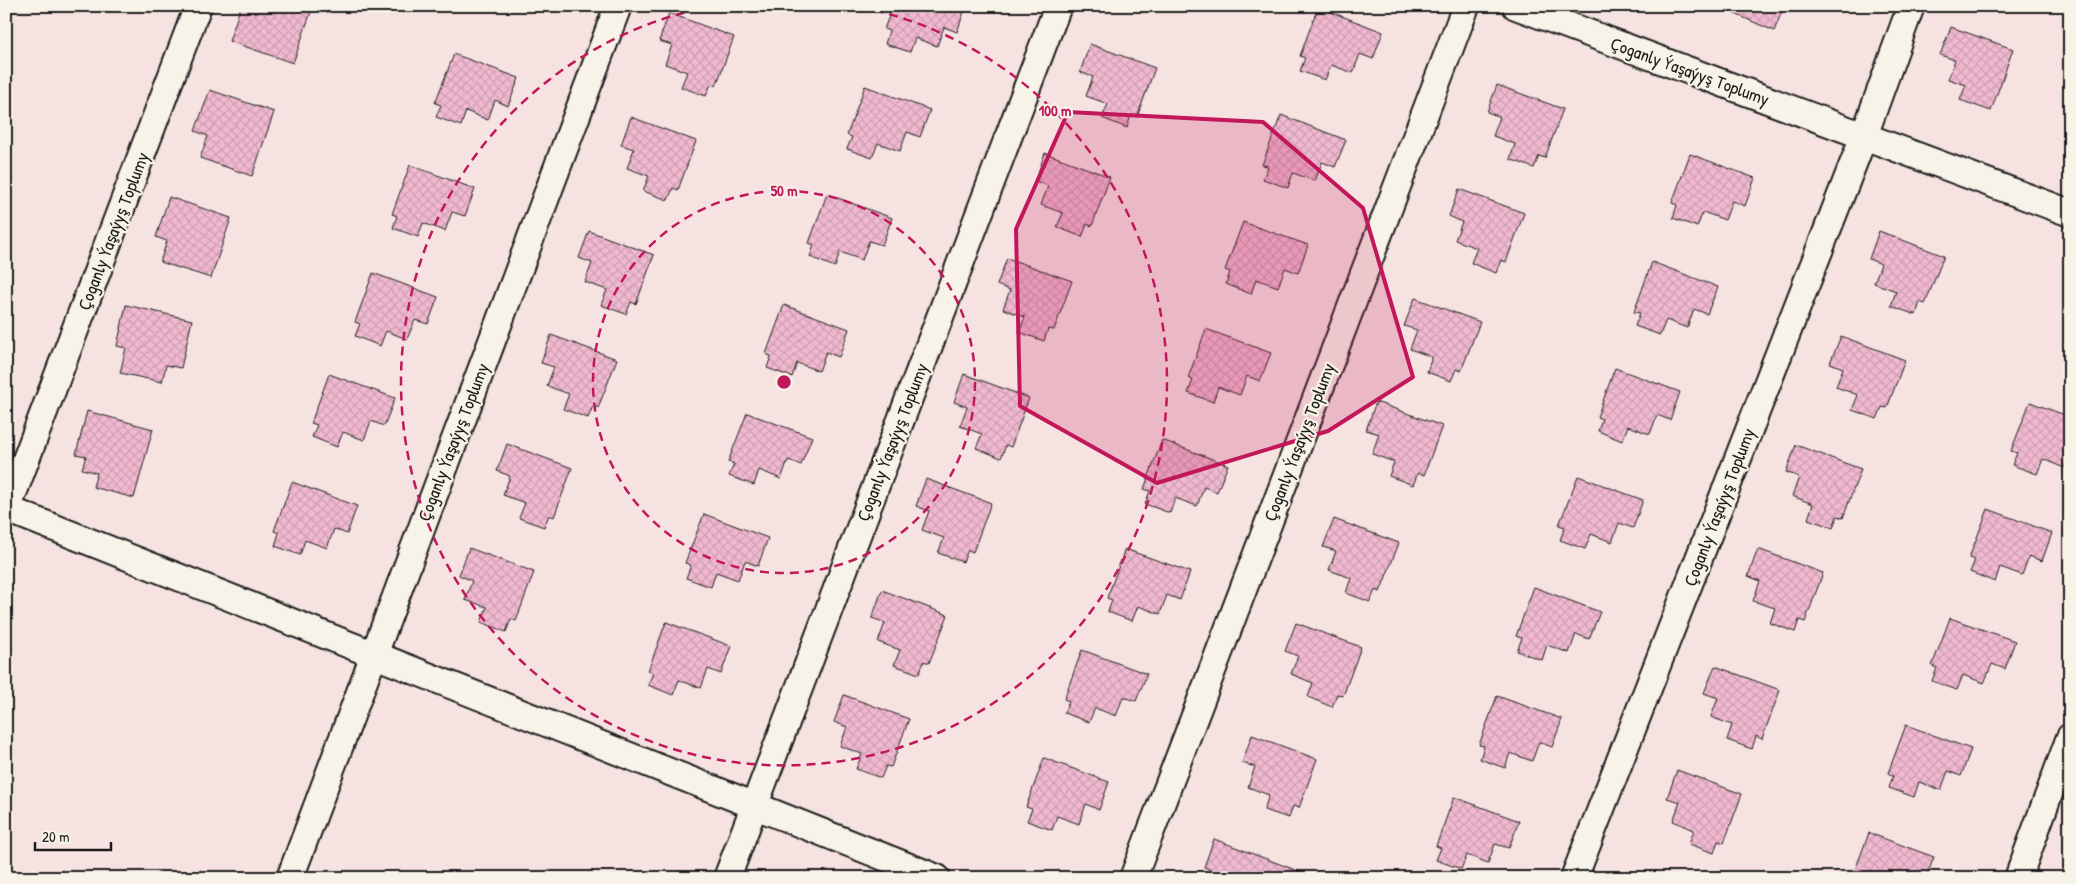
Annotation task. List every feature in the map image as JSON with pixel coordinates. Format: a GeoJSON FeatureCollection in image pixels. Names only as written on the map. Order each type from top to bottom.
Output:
{"type":"FeatureCollection","features":[{"type":"Feature","properties":{"kind":"street","name":"Çoganly Ýaşaýyş Toplumy"},"geometry":{"type":"LineString","coordinates":[[7,510],[198,6]]}},
{"type":"Feature","properties":{"kind":"street","name":"Çoganly Ýaşaýyş Toplumy"},"geometry":{"type":"LineString","coordinates":[[290,878],[618,6]]}},
{"type":"Feature","properties":{"kind":"street","name":"Çoganly Ýaşaýyş Toplumy"},"geometry":{"type":"LineString","coordinates":[[726,878],[1058,6]]}},
{"type":"Feature","properties":{"kind":"street","name":"Çoganly Ýaşaýyş Toplumy"},"geometry":{"type":"LineString","coordinates":[[1133,878],[1466,6]]}},
{"type":"Feature","properties":{"kind":"street","name":"Çoganly Ýaşaýyş Toplumy"},"geometry":{"type":"LineString","coordinates":[[1516,6],[2070,213]]}},
{"type":"Feature","properties":{"kind":"street","name":"Çoganly Ýaşaýyş Toplumy"},"geometry":{"type":"LineString","coordinates":[[1574,878],[1864,136],[1911,6]]}},
{"type":"Feature","properties":{"kind":"street"},"geometry":{"type":"LineString","coordinates":[[7,510],[937,878]]}},
{"type":"Feature","properties":{"kind":"street"},"geometry":{"type":"LineString","coordinates":[[2018,878],[2070,737]]}},
{"type":"Feature","properties":{"kind":"highlighted area"},"geometry":{"type":"Polygon","coordinates":[[[1068,112],[1263,122],[1363,208],[1413,377],[1328,431],[1157,483],[1020,406],[1016,229],[1068,112]]]}},
{"type":"Feature","properties":{"kind":"building"},"geometry":{"type":"Polygon","coordinates":[[[241,6],[313,6],[293,63],[229,41],[241,6]]]}},
{"type":"Feature","properties":{"kind":"building"},"geometry":{"type":"Polygon","coordinates":[[[893,6],[966,6],[957,32],[944,27],[937,46],[915,38],[910,52],[885,44],[889,31],[884,29],[893,6]]]}},
{"type":"Feature","properties":{"kind":"building"},"geometry":{"type":"Polygon","coordinates":[[[1717,6],[1784,6],[1774,31],[1717,6]]]}},
{"type":"Feature","properties":{"kind":"building"},"geometry":{"type":"Polygon","coordinates":[[[1318,7],[1383,32],[1373,59],[1360,54],[1353,73],[1331,65],[1325,80],[1300,71],[1305,58],[1300,56],[1318,7]]]}},
{"type":"Feature","properties":{"kind":"building"},"geometry":{"type":"Polygon","coordinates":[[[669,13],[734,37],[716,86],[711,84],[706,96],[681,87],[687,72],[665,64],[672,45],[659,41],[669,13]]]}},
{"type":"Feature","properties":{"kind":"building"},"geometry":{"type":"Polygon","coordinates":[[[1951,27],[2013,49],[1991,111],[1960,100],[1966,85],[1948,79],[1955,60],[1940,55],[1951,27]]]}},
{"type":"Feature","properties":{"kind":"building"},"geometry":{"type":"Polygon","coordinates":[[[1090,44],[1155,68],[1137,117],[1131,115],[1127,128],[1102,118],[1108,104],[1086,96],[1093,77],[1080,72],[1090,44]]]}},
{"type":"Feature","properties":{"kind":"building"},"geometry":{"type":"Polygon","coordinates":[[[454,54],[519,78],[508,106],[495,100],[488,120],[466,111],[461,126],[436,117],[441,105],[435,103],[454,54]]]}},
{"type":"Feature","properties":{"kind":"building"},"geometry":{"type":"Polygon","coordinates":[[[1497,85],[1563,109],[1545,158],[1539,156],[1534,168],[1510,159],[1515,144],[1493,136],[1500,117],[1487,112],[1497,85]]]}},
{"type":"Feature","properties":{"kind":"building"},"geometry":{"type":"Polygon","coordinates":[[[865,86],[930,110],[920,137],[907,132],[900,151],[878,143],[872,158],[847,149],[852,137],[847,135],[865,86]]]}},
{"type":"Feature","properties":{"kind":"building"},"geometry":{"type":"Polygon","coordinates":[[[210,90],[274,112],[252,176],[200,158],[208,136],[195,131],[210,90]]]}},
{"type":"Feature","properties":{"kind":"building"},"geometry":{"type":"Polygon","coordinates":[[[1281,115],[1346,140],[1335,167],[1322,162],[1315,181],[1293,173],[1288,188],[1263,179],[1268,166],[1262,165],[1281,115]]]}},
{"type":"Feature","properties":{"kind":"building"},"geometry":{"type":"Polygon","coordinates":[[[631,117],[696,141],[678,190],[673,188],[668,200],[643,191],[649,176],[627,168],[634,149],[621,145],[631,117]]]}},
{"type":"Feature","properties":{"kind":"building"},"geometry":{"type":"Polygon","coordinates":[[[1045,153],[1110,177],[1092,226],[1087,224],[1082,237],[1057,227],[1063,213],[1041,205],[1048,186],[1035,181],[1045,153]]]}},
{"type":"Feature","properties":{"kind":"building"},"geometry":{"type":"Polygon","coordinates":[[[1690,154],[1755,178],[1745,206],[1732,201],[1725,220],[1703,212],[1697,227],[1673,218],[1677,205],[1672,203],[1690,154]]]}},
{"type":"Feature","properties":{"kind":"building"},"geometry":{"type":"Polygon","coordinates":[[[410,165],[475,189],[465,216],[452,212],[445,231],[423,223],[418,237],[393,228],[397,216],[392,214],[410,165]]]}},
{"type":"Feature","properties":{"kind":"building"},"geometry":{"type":"Polygon","coordinates":[[[1459,189],[1524,213],[1506,262],[1501,260],[1496,273],[1471,263],[1477,248],[1455,240],[1462,222],[1449,216],[1459,189]]]}},
{"type":"Feature","properties":{"kind":"building"},"geometry":{"type":"Polygon","coordinates":[[[827,194],[892,218],[882,245],[869,241],[862,260],[840,252],[835,267],[810,257],[814,245],[809,243],[827,194]]]}},
{"type":"Feature","properties":{"kind":"building"},"geometry":{"type":"Polygon","coordinates":[[[169,197],[231,218],[211,278],[160,262],[167,241],[156,237],[169,197]]]}},
{"type":"Feature","properties":{"kind":"building"},"geometry":{"type":"Polygon","coordinates":[[[1243,222],[1308,245],[1298,273],[1285,268],[1278,287],[1256,279],[1251,294],[1226,284],[1230,272],[1225,270],[1243,222]]]}},
{"type":"Feature","properties":{"kind":"building"},"geometry":{"type":"Polygon","coordinates":[[[589,231],[654,255],[636,304],[631,302],[626,314],[601,305],[607,290],[585,282],[592,263],[579,258],[589,231]]]}},
{"type":"Feature","properties":{"kind":"building"},"geometry":{"type":"Polygon","coordinates":[[[1879,231],[1944,256],[1925,304],[1920,302],[1916,315],[1891,306],[1896,291],[1874,283],[1881,264],[1869,259],[1879,231]]]}},
{"type":"Feature","properties":{"kind":"building"},"geometry":{"type":"Polygon","coordinates":[[[1007,258],[1072,281],[1054,330],[1048,329],[1044,341],[1019,332],[1025,317],[1003,309],[1010,290],[997,285],[1007,258]]]}},
{"type":"Feature","properties":{"kind":"building"},"geometry":{"type":"Polygon","coordinates":[[[1652,262],[1718,287],[1707,314],[1694,309],[1687,328],[1666,320],[1660,335],[1635,326],[1640,313],[1634,312],[1652,262]]]}},
{"type":"Feature","properties":{"kind":"building"},"geometry":{"type":"Polygon","coordinates":[[[373,273],[438,297],[428,324],[415,320],[407,339],[386,331],[380,346],[355,336],[360,324],[355,322],[373,273]]]}},
{"type":"Feature","properties":{"kind":"building"},"geometry":{"type":"Polygon","coordinates":[[[1415,298],[1480,322],[1461,371],[1456,369],[1451,381],[1427,372],[1432,357],[1410,349],[1417,330],[1404,326],[1415,298]]]}},
{"type":"Feature","properties":{"kind":"building"},"geometry":{"type":"Polygon","coordinates":[[[126,305],[192,320],[181,368],[166,365],[162,382],[120,373],[126,348],[117,346],[126,305]]]}},
{"type":"Feature","properties":{"kind":"building"},"geometry":{"type":"Polygon","coordinates":[[[784,305],[849,329],[839,357],[826,352],[819,371],[797,363],[792,377],[767,368],[771,356],[766,354],[784,305]]]}},
{"type":"Feature","properties":{"kind":"building"},"geometry":{"type":"Polygon","coordinates":[[[1206,329],[1271,353],[1260,381],[1247,376],[1240,395],[1218,387],[1213,402],[1188,393],[1193,380],[1188,378],[1206,329]]]}},
{"type":"Feature","properties":{"kind":"building"},"geometry":{"type":"Polygon","coordinates":[[[551,335],[617,359],[598,408],[593,406],[588,418],[563,409],[569,394],[547,386],[554,367],[541,363],[551,335]]]}},
{"type":"Feature","properties":{"kind":"building"},"geometry":{"type":"Polygon","coordinates":[[[1841,336],[1905,360],[1887,408],[1882,407],[1877,419],[1852,410],[1858,395],[1836,387],[1843,368],[1830,363],[1841,336]]]}},
{"type":"Feature","properties":{"kind":"building"},"geometry":{"type":"Polygon","coordinates":[[[1615,368],[1680,392],[1670,420],[1657,415],[1650,434],[1628,426],[1622,441],[1598,431],[1602,419],[1597,417],[1615,368]]]}},
{"type":"Feature","properties":{"kind":"building"},"geometry":{"type":"Polygon","coordinates":[[[329,374],[395,398],[384,426],[371,421],[364,440],[343,432],[337,447],[312,437],[317,425],[311,423],[329,374]]]}},
{"type":"Feature","properties":{"kind":"building"},"geometry":{"type":"Polygon","coordinates":[[[964,374],[1029,398],[1011,447],[1006,445],[1001,458],[976,448],[982,434],[960,426],[967,407],[954,402],[964,374]]]}},
{"type":"Feature","properties":{"kind":"building"},"geometry":{"type":"Polygon","coordinates":[[[1376,402],[1442,426],[1424,475],[1418,473],[1413,485],[1389,476],[1394,462],[1372,454],[1379,434],[1366,430],[1376,402]]]}},
{"type":"Feature","properties":{"kind":"building"},"geometry":{"type":"Polygon","coordinates":[[[2030,402],[2070,417],[2070,452],[2064,468],[2043,459],[2037,474],[2012,465],[2017,453],[2011,451],[2030,402]]]}},
{"type":"Feature","properties":{"kind":"building"},"geometry":{"type":"Polygon","coordinates":[[[87,411],[153,429],[134,498],[93,487],[97,473],[82,469],[86,456],[76,454],[87,411]]]}},
{"type":"Feature","properties":{"kind":"building"},"geometry":{"type":"Polygon","coordinates":[[[747,413],[812,437],[801,465],[788,460],[781,479],[759,470],[754,485],[729,476],[734,464],[728,462],[747,413]]]}},
{"type":"Feature","properties":{"kind":"building"},"geometry":{"type":"Polygon","coordinates":[[[1162,440],[1228,465],[1217,492],[1204,487],[1197,506],[1175,498],[1170,513],[1145,504],[1150,491],[1144,489],[1162,440]]]}},
{"type":"Feature","properties":{"kind":"building"},"geometry":{"type":"Polygon","coordinates":[[[507,444],[572,468],[554,517],[549,515],[544,527],[519,518],[525,503],[503,495],[510,476],[497,471],[507,444]]]}},
{"type":"Feature","properties":{"kind":"building"},"geometry":{"type":"Polygon","coordinates":[[[1796,445],[1861,469],[1843,518],[1837,516],[1833,528],[1808,519],[1813,504],[1792,496],[1799,477],[1786,472],[1796,445]]]}},
{"type":"Feature","properties":{"kind":"building"},"geometry":{"type":"Polygon","coordinates":[[[1578,476],[1643,500],[1633,528],[1619,523],[1612,542],[1591,534],[1585,549],[1560,540],[1565,527],[1559,525],[1578,476]]]}},
{"type":"Feature","properties":{"kind":"building"},"geometry":{"type":"Polygon","coordinates":[[[926,479],[991,503],[973,552],[968,550],[963,562],[938,553],[944,538],[922,530],[929,511],[916,506],[926,479]]]}},
{"type":"Feature","properties":{"kind":"building"},"geometry":{"type":"Polygon","coordinates":[[[292,482],[357,506],[347,534],[334,529],[327,548],[305,540],[300,555],[275,546],[279,533],[274,531],[292,482]]]}},
{"type":"Feature","properties":{"kind":"building"},"geometry":{"type":"Polygon","coordinates":[[[1988,509],[2052,533],[2042,561],[2029,556],[2022,575],[2000,567],[1995,582],[1970,572],[1975,560],[1969,558],[1988,509]]]}},
{"type":"Feature","properties":{"kind":"building"},"geometry":{"type":"Polygon","coordinates":[[[704,514],[768,538],[758,566],[745,561],[738,580],[716,572],[711,587],[686,578],[691,565],[685,563],[704,514]]]}},
{"type":"Feature","properties":{"kind":"building"},"geometry":{"type":"Polygon","coordinates":[[[1334,519],[1399,543],[1380,592],[1375,590],[1370,602],[1346,593],[1351,578],[1329,570],[1336,551],[1323,547],[1334,519]]]}},
{"type":"Feature","properties":{"kind":"building"},"geometry":{"type":"Polygon","coordinates":[[[469,548],[534,572],[516,621],[511,619],[506,632],[481,622],[487,607],[465,600],[472,581],[459,575],[469,548]]]}},
{"type":"Feature","properties":{"kind":"building"},"geometry":{"type":"Polygon","coordinates":[[[1125,549],[1190,572],[1180,600],[1167,595],[1160,614],[1138,606],[1132,621],[1108,612],[1112,600],[1107,598],[1125,549]]]}},
{"type":"Feature","properties":{"kind":"building"},"geometry":{"type":"Polygon","coordinates":[[[1758,549],[1823,573],[1805,622],[1799,620],[1795,632],[1770,623],[1775,608],[1753,601],[1760,581],[1748,576],[1758,549]]]}},
{"type":"Feature","properties":{"kind":"building"},"geometry":{"type":"Polygon","coordinates":[[[1534,587],[1600,612],[1589,639],[1576,634],[1569,653],[1547,645],[1542,660],[1517,651],[1522,638],[1516,636],[1534,587]]]}},
{"type":"Feature","properties":{"kind":"building"},"geometry":{"type":"Polygon","coordinates":[[[882,590],[948,615],[929,663],[924,661],[919,674],[894,665],[900,650],[878,642],[885,623],[872,618],[882,590]]]}},
{"type":"Feature","properties":{"kind":"building"},"geometry":{"type":"Polygon","coordinates":[[[1950,618],[2015,641],[2005,669],[1992,664],[1984,683],[1963,675],[1957,690],[1932,681],[1937,668],[1932,666],[1950,618]]]}},
{"type":"Feature","properties":{"kind":"building"},"geometry":{"type":"Polygon","coordinates":[[[666,622],[731,646],[721,674],[708,669],[701,688],[679,680],[673,695],[648,685],[653,673],[648,671],[666,622]]]}},
{"type":"Feature","properties":{"kind":"building"},"geometry":{"type":"Polygon","coordinates":[[[1296,623],[1361,647],[1343,696],[1337,694],[1332,707],[1308,697],[1313,683],[1291,674],[1298,656],[1285,651],[1296,623]]]}},
{"type":"Feature","properties":{"kind":"building"},"geometry":{"type":"Polygon","coordinates":[[[1082,650],[1147,674],[1136,701],[1123,697],[1116,716],[1095,708],[1089,722],[1064,713],[1069,701],[1064,699],[1082,650]]]}},
{"type":"Feature","properties":{"kind":"building"},"geometry":{"type":"Polygon","coordinates":[[[1715,666],[1780,690],[1762,739],[1756,736],[1752,749],[1727,740],[1732,725],[1711,717],[1718,698],[1704,693],[1715,666]]]}},
{"type":"Feature","properties":{"kind":"building"},"geometry":{"type":"Polygon","coordinates":[[[844,695],[909,719],[891,767],[886,766],[881,778],[856,769],[862,754],[840,746],[847,727],[834,722],[844,695]]]}},
{"type":"Feature","properties":{"kind":"building"},"geometry":{"type":"Polygon","coordinates":[[[1497,696],[1562,719],[1552,747],[1539,742],[1532,761],[1510,753],[1505,768],[1480,759],[1484,746],[1479,745],[1497,696]]]}},
{"type":"Feature","properties":{"kind":"building"},"geometry":{"type":"Polygon","coordinates":[[[1906,725],[1971,749],[1961,776],[1948,771],[1941,790],[1919,782],[1914,797],[1889,788],[1893,776],[1888,773],[1906,725]]]}},
{"type":"Feature","properties":{"kind":"building"},"geometry":{"type":"Polygon","coordinates":[[[1252,735],[1317,759],[1299,808],[1293,806],[1289,818],[1264,810],[1269,795],[1248,787],[1255,767],[1242,763],[1252,735]]]}},
{"type":"Feature","properties":{"kind":"building"},"geometry":{"type":"Polygon","coordinates":[[[1044,758],[1109,782],[1099,810],[1086,804],[1079,824],[1057,816],[1052,830],[1027,821],[1032,809],[1026,807],[1044,758]]]}},
{"type":"Feature","properties":{"kind":"building"},"geometry":{"type":"Polygon","coordinates":[[[1677,770],[1742,794],[1724,843],[1718,841],[1714,853],[1689,844],[1694,830],[1673,821],[1680,802],[1667,798],[1677,770]]]}},
{"type":"Feature","properties":{"kind":"building"},"geometry":{"type":"Polygon","coordinates":[[[1454,797],[1519,821],[1509,848],[1495,844],[1488,863],[1467,855],[1461,869],[1436,860],[1441,848],[1436,846],[1454,797]]]}},
{"type":"Feature","properties":{"kind":"building"},"geometry":{"type":"Polygon","coordinates":[[[1869,833],[1934,857],[1926,878],[1852,878],[1869,833]]]}},
{"type":"Feature","properties":{"kind":"building"},"geometry":{"type":"Polygon","coordinates":[[[1214,839],[1311,876],[1311,878],[1214,878],[1216,872],[1204,867],[1214,839]]]}}]}
